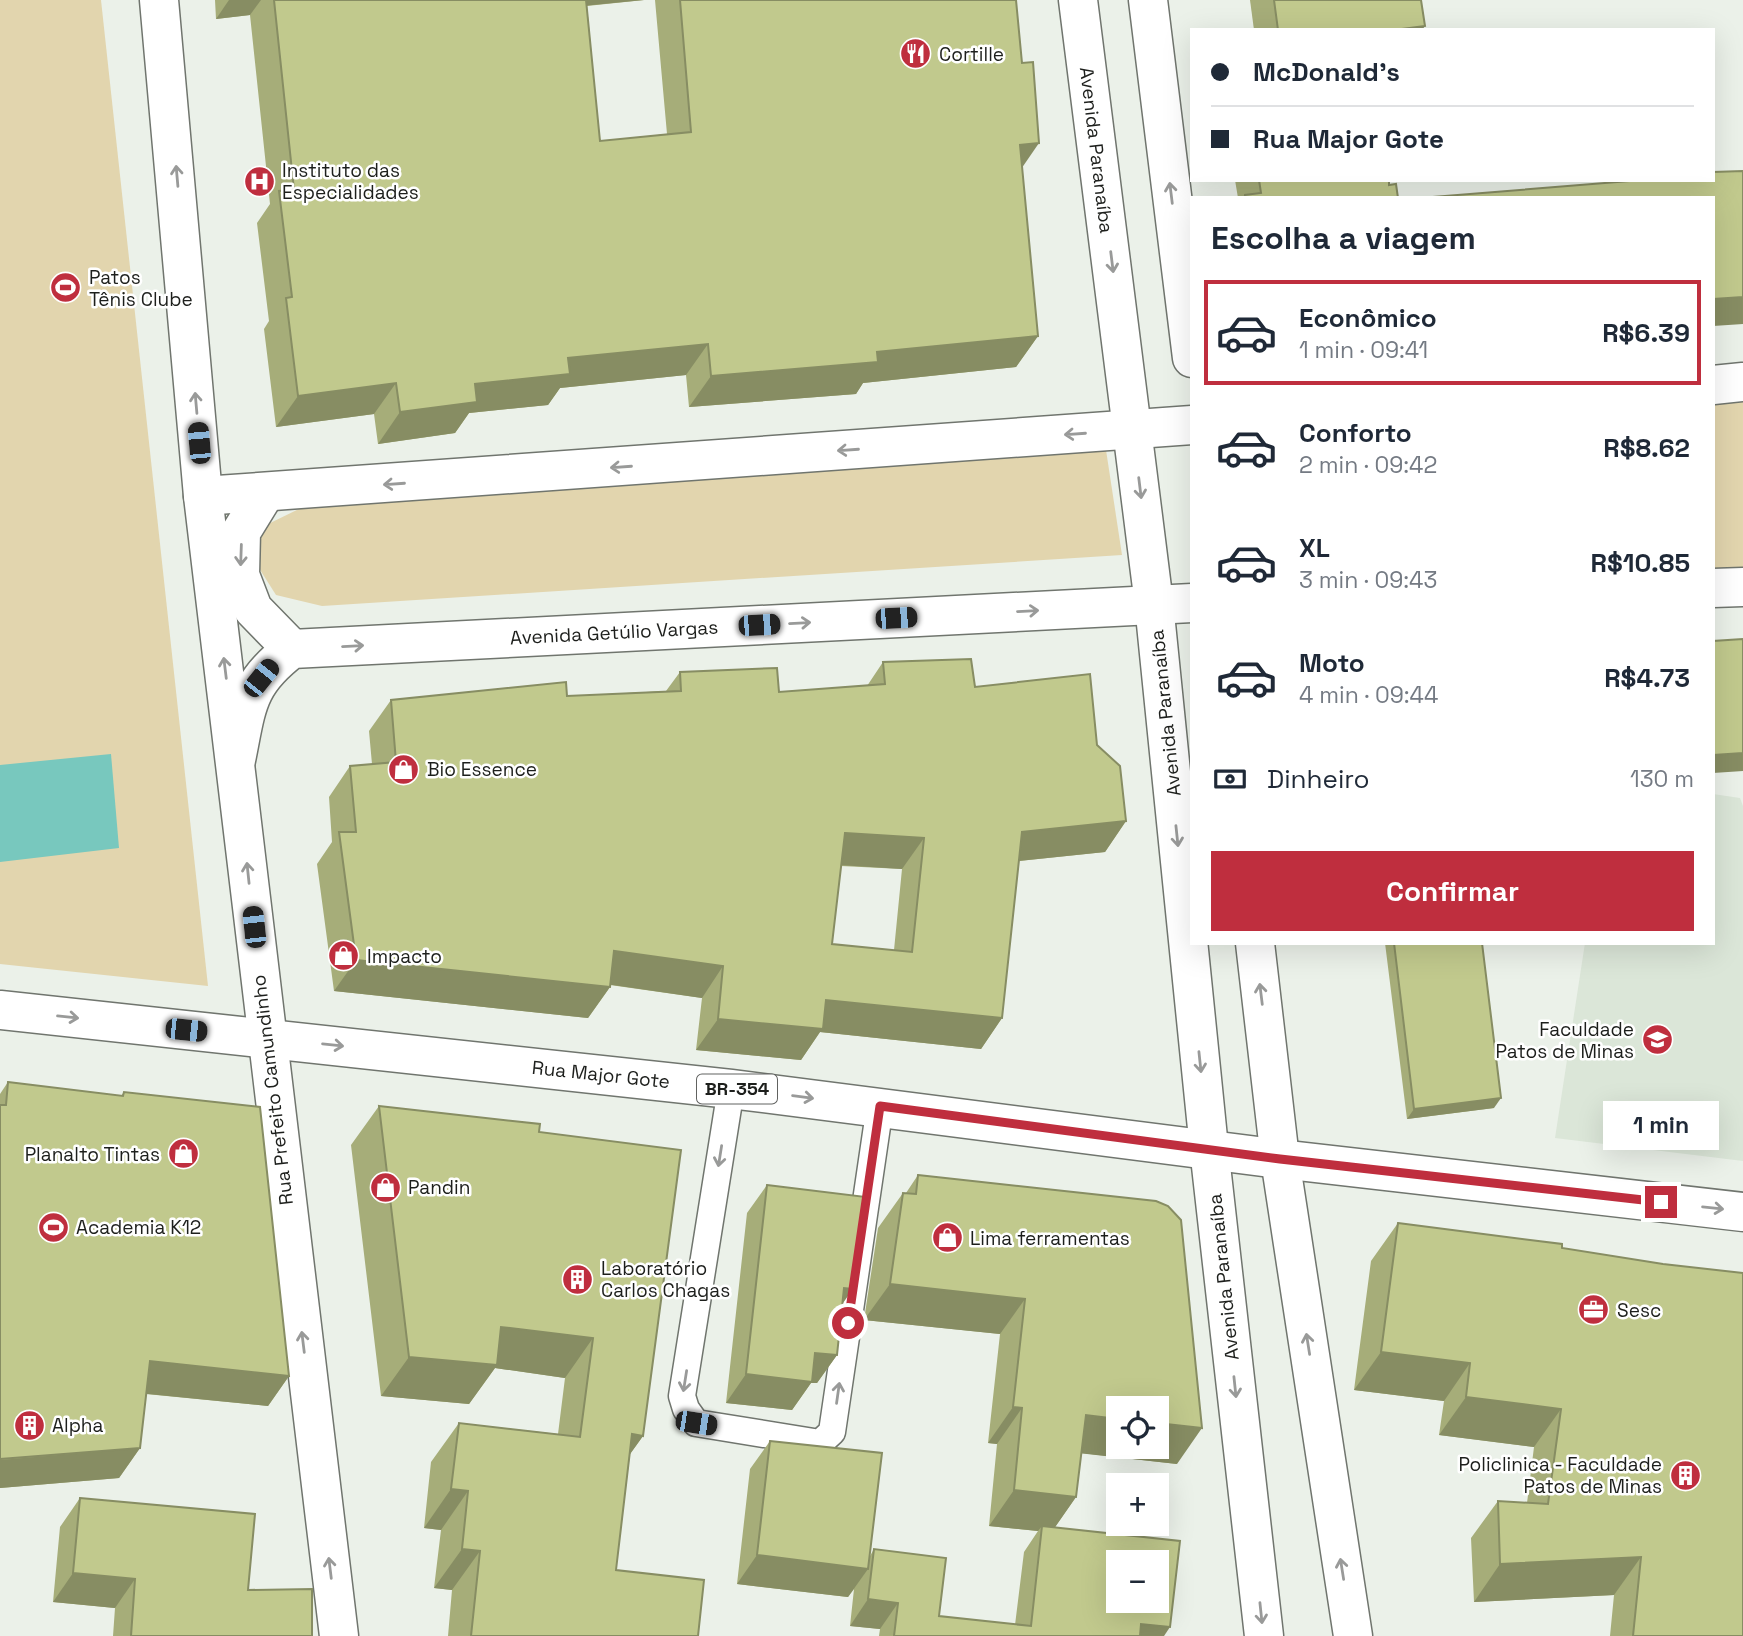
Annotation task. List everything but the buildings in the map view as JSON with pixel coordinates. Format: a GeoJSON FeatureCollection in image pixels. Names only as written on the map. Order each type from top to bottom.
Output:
{"type":"FeatureCollection","features":[{"type":"Feature","properties":{"kind":"main road","name":"Rua Prefeito Camundinho"},"geometry":{"type":"LineString","coordinates":[[159,0],[203,496],[236,760],[265,1038],[339,1636]]}},
{"type":"Feature","properties":{"kind":"main road","name":"Avenida Paranaíba"},"geometry":{"type":"LineString","coordinates":[[1078,0],[1154,604],[1209,1148],[1264,1636]]}},
{"type":"Feature","properties":{"kind":"main road"},"geometry":{"type":"LineString","coordinates":[[1148,0],[1190,342]]}},
{"type":"Feature","properties":{"kind":"main road"},"geometry":{"type":"LineString","coordinates":[[1715,385],[1743,383]]}},
{"type":"Feature","properties":{"kind":"main road"},"geometry":{"type":"LineString","coordinates":[[203,496],[1190,425]]}},
{"type":"Feature","properties":{"kind":"main road"},"geometry":{"type":"LineString","coordinates":[[236,760],[251,691],[272,664],[292,649],[253,609],[240,575],[242,531],[265,493]]}},
{"type":"Feature","properties":{"kind":"main road"},"geometry":{"type":"LineString","coordinates":[[1715,588],[1743,587]]}},
{"type":"Feature","properties":{"kind":"main road","name":"Avenida Getúlio Vargas"},"geometry":{"type":"LineString","coordinates":[[292,649],[1190,603]]}},
{"type":"Feature","properties":{"kind":"main road"},"geometry":{"type":"LineString","coordinates":[[1255,945],[1280,1159],[1353,1636]]}},
{"type":"Feature","properties":{"kind":"main road","name":"Rua Major Gote"},"geometry":{"type":"LineString","coordinates":[[0,1010],[731,1088],[1280,1159],[1743,1212]]}},
{"type":"Feature","properties":{"kind":"lane"},"geometry":{"type":"LineString","coordinates":[[731,1088],[682,1396],[696,1423],[820,1443],[832,1432],[880,1106]]}},
{"type":"Feature","properties":{"kind":"shaded area","name":"Patos Tênis Clube"},"geometry":{"type":"Polygon","coordinates":[[[0,0],[101,0],[208,986],[0,964],[0,0]]]}},
{"type":"Feature","properties":{"kind":"shaded area"},"geometry":{"type":"Polygon","coordinates":[[[1743,400],[1743,568],[1715,568],[1715,403],[1743,400]]]}},
{"type":"Feature","properties":{"kind":"shaded area"},"geometry":{"type":"Polygon","coordinates":[[[1106,450],[1122,555],[322,606],[276,595],[257,565],[262,527],[305,506],[1106,450]]]}},
{"type":"Feature","properties":{"kind":"shaded area","name":"Faculdade Patos de Minas"},"geometry":{"type":"Polygon","coordinates":[[[1715,794],[1740,798],[1743,806],[1743,1161],[1555,1138],[1585,945],[1715,945],[1715,794]]]}},
{"type":"Feature","properties":{"kind":"water"},"geometry":{"type":"Polygon","coordinates":[[[111,754],[119,848],[0,862],[0,765],[111,754]]]}},
{"type":"Feature","properties":{"kind":"place","name":"Cortille"},"geometry":{"type":"Point","coordinates":[916,54]}},
{"type":"Feature","properties":{"kind":"place","name":"Instituto das Especialidades"},"geometry":{"type":"Point","coordinates":[259,181]}},
{"type":"Feature","properties":{"kind":"place","name":"Patos Tênis Clube"},"geometry":{"type":"Point","coordinates":[66,288]}},
{"type":"Feature","properties":{"kind":"place","name":"Bio Essence"},"geometry":{"type":"Point","coordinates":[404,769]}},
{"type":"Feature","properties":{"kind":"place","name":"Impacto"},"geometry":{"type":"Point","coordinates":[344,956]}},
{"type":"Feature","properties":{"kind":"place","name":"Faculdade Patos de Minas"},"geometry":{"type":"Point","coordinates":[1657,1040]}},
{"type":"Feature","properties":{"kind":"place","name":"Planalto Tintas"},"geometry":{"type":"Point","coordinates":[183,1154]}},
{"type":"Feature","properties":{"kind":"place","name":"Pandin"},"geometry":{"type":"Point","coordinates":[385,1187]}},
{"type":"Feature","properties":{"kind":"place","name":"Academia K12"},"geometry":{"type":"Point","coordinates":[53,1227]}},
{"type":"Feature","properties":{"kind":"place","name":"Lima ferramentas"},"geometry":{"type":"Point","coordinates":[947,1238]}},
{"type":"Feature","properties":{"kind":"place","name":"Laboratório Carlos Chagas"},"geometry":{"type":"Point","coordinates":[578,1279]}},
{"type":"Feature","properties":{"kind":"place","name":"Sesc"},"geometry":{"type":"Point","coordinates":[1594,1310]}},
{"type":"Feature","properties":{"kind":"place","name":"Alpha"},"geometry":{"type":"Point","coordinates":[29,1425]}},
{"type":"Feature","properties":{"kind":"place","name":"Policlinica - Faculdade Patos de Minas"},"geometry":{"type":"Point","coordinates":[1685,1475]}},
{"type":"Feature","properties":{"kind":"route"},"geometry":{"type":"LineString","coordinates":[[848,1323],[880,1106],[1280,1159],[1661,1202]]}}]}
